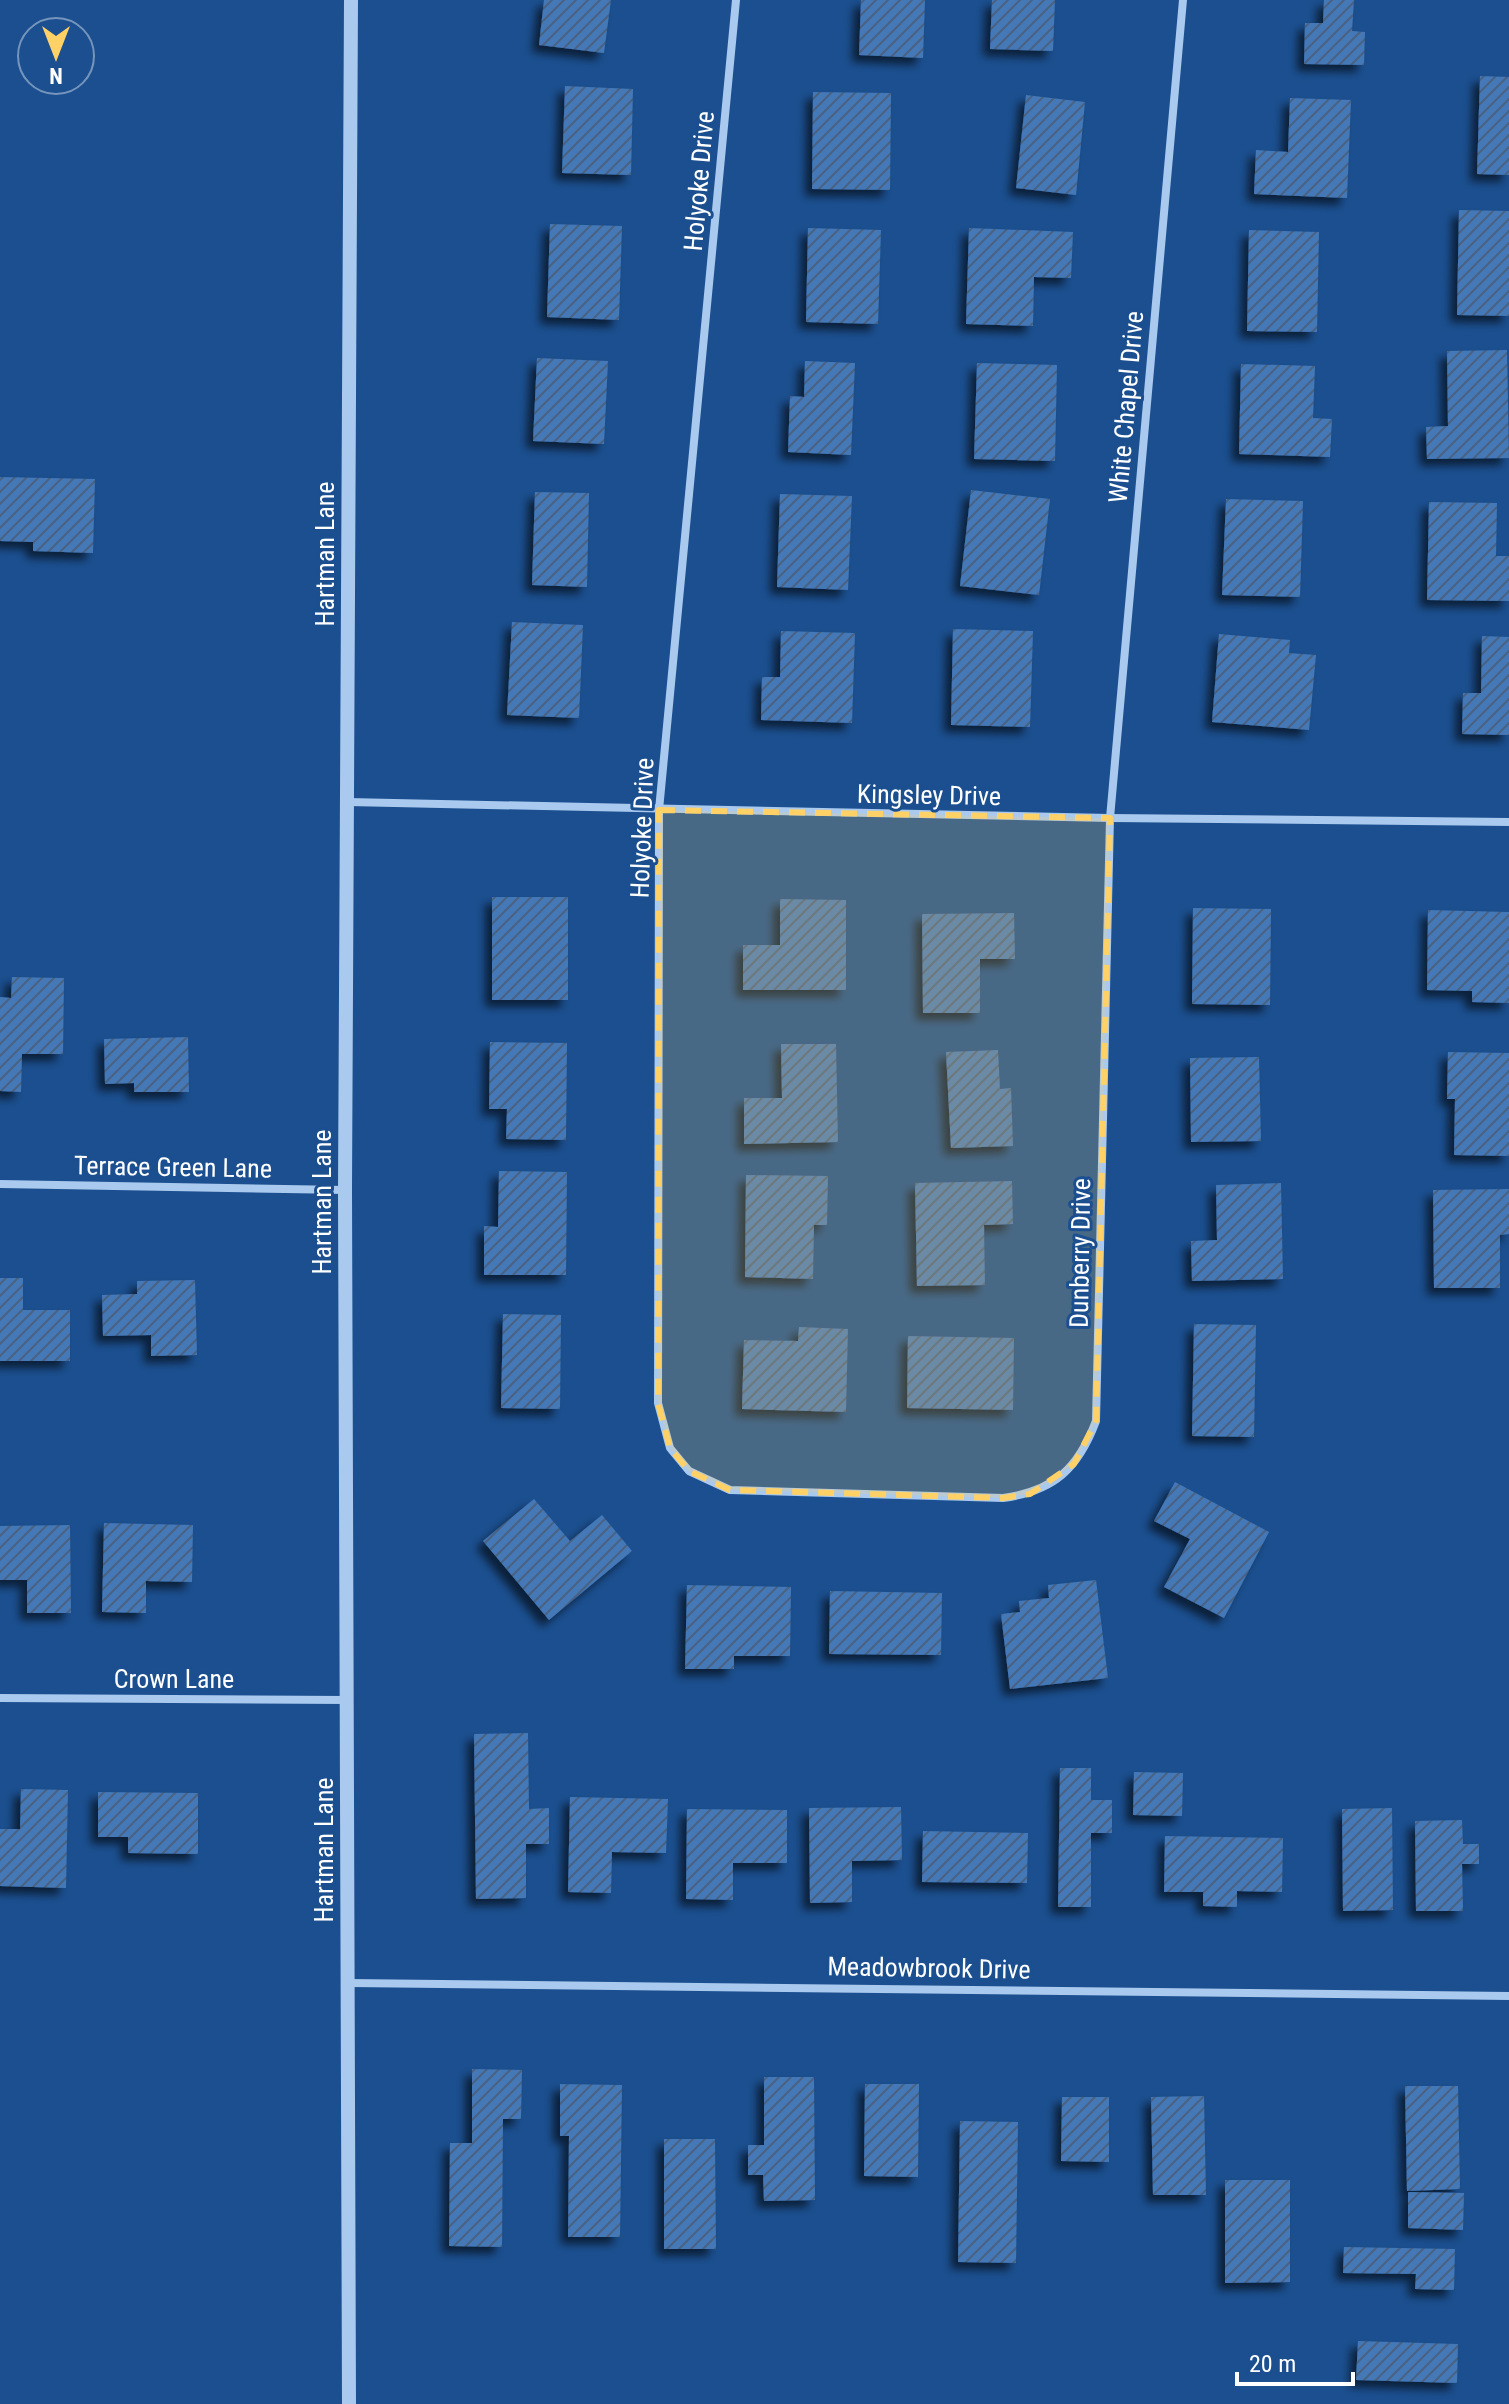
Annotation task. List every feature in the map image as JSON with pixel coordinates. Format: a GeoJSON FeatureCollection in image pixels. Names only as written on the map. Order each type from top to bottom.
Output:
{"type":"FeatureCollection","features":[{"type":"Feature","properties":{"kind":"street","name":"Hartman Lane"},"geometry":{"type":"LineString","coordinates":[[349,2404],[345,1190],[351,0]]}},
{"type":"Feature","properties":{"kind":"street","name":"Holyoke Drive"},"geometry":{"type":"LineString","coordinates":[[736,0],[659,810],[658,1403],[662,1428],[670,1448],[689,1471],[730,1490],[865,1495]]}},
{"type":"Feature","properties":{"kind":"street","name":"White Chapel Drive"},"geometry":{"type":"LineString","coordinates":[[1110,818],[1183,0]]}},
{"type":"Feature","properties":{"kind":"street","name":"Kingsley Drive"},"geometry":{"type":"LineString","coordinates":[[348,802],[1110,818],[1509,822]]}},
{"type":"Feature","properties":{"kind":"street","name":"Dunberry Drive"},"geometry":{"type":"LineString","coordinates":[[865,1495],[1003,1498],[1030,1494],[1052,1483],[1074,1464],[1096,1421],[1110,818]]}},
{"type":"Feature","properties":{"kind":"street","name":"Terrace Green Lane"},"geometry":{"type":"LineString","coordinates":[[0,1184],[345,1190]]}},
{"type":"Feature","properties":{"kind":"street","name":"Crown Lane"},"geometry":{"type":"LineString","coordinates":[[0,1698],[348,1700]]}},
{"type":"Feature","properties":{"kind":"street","name":"Meadowbrook Drive"},"geometry":{"type":"LineString","coordinates":[[349,1983],[1509,1996]]}},
{"type":"Feature","properties":{"kind":"highlighted area"},"geometry":{"type":"Polygon","coordinates":[[[659,810],[1110,818],[1096,1421],[1074,1464],[1030,1494],[1003,1498],[730,1490],[689,1471],[670,1448],[658,1403],[659,810]]]}},
{"type":"Feature","properties":{"kind":"building"},"geometry":{"type":"Polygon","coordinates":[[[544,0],[611,0],[604,53],[539,45],[544,0]]]}},
{"type":"Feature","properties":{"kind":"building"},"geometry":{"type":"Polygon","coordinates":[[[861,0],[925,0],[923,58],[859,55],[861,0]]]}},
{"type":"Feature","properties":{"kind":"building"},"geometry":{"type":"Polygon","coordinates":[[[992,0],[1055,0],[1053,51],[990,49],[992,0]]]}},
{"type":"Feature","properties":{"kind":"building"},"geometry":{"type":"Polygon","coordinates":[[[1324,0],[1354,0],[1352,31],[1365,32],[1364,65],[1304,64],[1305,23],[1323,23],[1324,0]]]}},
{"type":"Feature","properties":{"kind":"building"},"geometry":{"type":"Polygon","coordinates":[[[1480,76],[1509,77],[1509,175],[1477,174],[1480,76]]]}},
{"type":"Feature","properties":{"kind":"building"},"geometry":{"type":"Polygon","coordinates":[[[565,86],[633,89],[631,175],[562,173],[565,86]]]}},
{"type":"Feature","properties":{"kind":"building"},"geometry":{"type":"Polygon","coordinates":[[[813,92],[891,93],[890,190],[812,189],[813,92]]]}},
{"type":"Feature","properties":{"kind":"building"},"geometry":{"type":"Polygon","coordinates":[[[1026,95],[1085,102],[1076,195],[1016,188],[1026,95]]]}},
{"type":"Feature","properties":{"kind":"building"},"geometry":{"type":"Polygon","coordinates":[[[1290,98],[1351,100],[1347,198],[1254,194],[1256,150],[1288,152],[1290,98]]]}},
{"type":"Feature","properties":{"kind":"building"},"geometry":{"type":"Polygon","coordinates":[[[1459,210],[1509,211],[1509,316],[1457,315],[1459,210]]]}},
{"type":"Feature","properties":{"kind":"building"},"geometry":{"type":"Polygon","coordinates":[[[550,224],[622,226],[619,320],[547,317],[550,224]]]}},
{"type":"Feature","properties":{"kind":"building"},"geometry":{"type":"Polygon","coordinates":[[[808,228],[881,230],[878,324],[806,322],[808,228]]]}},
{"type":"Feature","properties":{"kind":"building"},"geometry":{"type":"Polygon","coordinates":[[[969,228],[1073,232],[1071,278],[1034,277],[1033,326],[966,324],[969,228]]]}},
{"type":"Feature","properties":{"kind":"building"},"geometry":{"type":"Polygon","coordinates":[[[1249,230],[1319,232],[1317,332],[1247,331],[1249,230]]]}},
{"type":"Feature","properties":{"kind":"building"},"geometry":{"type":"Polygon","coordinates":[[[1507,350],[1509,458],[1427,459],[1426,427],[1448,426],[1447,351],[1507,350]]]}},
{"type":"Feature","properties":{"kind":"building"},"geometry":{"type":"Polygon","coordinates":[[[537,358],[608,361],[604,444],[533,441],[537,358]]]}},
{"type":"Feature","properties":{"kind":"building"},"geometry":{"type":"Polygon","coordinates":[[[805,361],[855,363],[851,455],[788,452],[790,396],[804,397],[805,361]]]}},
{"type":"Feature","properties":{"kind":"building"},"geometry":{"type":"Polygon","coordinates":[[[977,363],[1057,365],[1055,461],[974,459],[977,363]]]}},
{"type":"Feature","properties":{"kind":"building"},"geometry":{"type":"Polygon","coordinates":[[[1241,364],[1315,366],[1313,418],[1332,419],[1330,457],[1239,454],[1241,364]]]}},
{"type":"Feature","properties":{"kind":"building"},"geometry":{"type":"Polygon","coordinates":[[[0,477],[95,479],[93,553],[33,551],[33,542],[0,541],[0,477]]]}},
{"type":"Feature","properties":{"kind":"building"},"geometry":{"type":"Polygon","coordinates":[[[971,490],[1050,499],[1039,595],[960,586],[971,490]]]}},
{"type":"Feature","properties":{"kind":"building"},"geometry":{"type":"Polygon","coordinates":[[[535,492],[589,493],[587,587],[532,585],[535,492]]]}},
{"type":"Feature","properties":{"kind":"building"},"geometry":{"type":"Polygon","coordinates":[[[780,494],[852,496],[848,590],[777,587],[780,494]]]}},
{"type":"Feature","properties":{"kind":"building"},"geometry":{"type":"Polygon","coordinates":[[[1226,499],[1303,501],[1300,597],[1222,595],[1226,499]]]}},
{"type":"Feature","properties":{"kind":"building"},"geometry":{"type":"Polygon","coordinates":[[[1429,502],[1497,503],[1496,556],[1509,556],[1509,601],[1427,600],[1429,502]]]}},
{"type":"Feature","properties":{"kind":"building"},"geometry":{"type":"Polygon","coordinates":[[[512,622],[583,625],[579,718],[507,715],[512,622]]]}},
{"type":"Feature","properties":{"kind":"building"},"geometry":{"type":"Polygon","coordinates":[[[953,629],[1033,631],[1030,727],[951,725],[953,629]]]}},
{"type":"Feature","properties":{"kind":"building"},"geometry":{"type":"Polygon","coordinates":[[[781,631],[855,633],[852,723],[761,720],[762,677],[780,677],[781,631]]]}},
{"type":"Feature","properties":{"kind":"building"},"geometry":{"type":"Polygon","coordinates":[[[1219,634],[1290,640],[1289,653],[1316,655],[1309,730],[1212,722],[1219,634]]]}},
{"type":"Feature","properties":{"kind":"building"},"geometry":{"type":"Polygon","coordinates":[[[1482,636],[1509,637],[1509,735],[1462,734],[1463,693],[1481,693],[1482,636]]]}},
{"type":"Feature","properties":{"kind":"building"},"geometry":{"type":"Polygon","coordinates":[[[492,897],[568,897],[568,1000],[492,1000],[492,897]]]}},
{"type":"Feature","properties":{"kind":"building"},"geometry":{"type":"Polygon","coordinates":[[[780,899],[846,900],[846,990],[743,990],[743,945],[780,945],[780,899]]]}},
{"type":"Feature","properties":{"kind":"building"},"geometry":{"type":"Polygon","coordinates":[[[1193,908],[1271,909],[1270,1005],[1192,1004],[1193,908]]]}},
{"type":"Feature","properties":{"kind":"building"},"geometry":{"type":"Polygon","coordinates":[[[1428,910],[1509,912],[1509,1003],[1472,1002],[1472,991],[1427,990],[1428,910]]]}},
{"type":"Feature","properties":{"kind":"building"},"geometry":{"type":"Polygon","coordinates":[[[1014,913],[1015,959],[980,959],[980,1013],[923,1013],[922,914],[1014,913]]]}},
{"type":"Feature","properties":{"kind":"building"},"geometry":{"type":"Polygon","coordinates":[[[12,977],[64,978],[63,1054],[22,1054],[21,1092],[0,1091],[0,997],[11,998],[12,977]]]}},
{"type":"Feature","properties":{"kind":"building"},"geometry":{"type":"Polygon","coordinates":[[[188,1037],[189,1092],[134,1092],[134,1083],[105,1084],[104,1039],[188,1037]]]}},
{"type":"Feature","properties":{"kind":"building"},"geometry":{"type":"Polygon","coordinates":[[[490,1042],[567,1043],[566,1140],[506,1139],[507,1109],[489,1109],[490,1042]]]}},
{"type":"Feature","properties":{"kind":"building"},"geometry":{"type":"Polygon","coordinates":[[[781,1044],[836,1044],[838,1142],[744,1144],[744,1098],[782,1098],[781,1044]]]}},
{"type":"Feature","properties":{"kind":"building"},"geometry":{"type":"Polygon","coordinates":[[[998,1050],[1000,1089],[1011,1088],[1013,1146],[951,1148],[946,1052],[998,1050]]]}},
{"type":"Feature","properties":{"kind":"building"},"geometry":{"type":"Polygon","coordinates":[[[1448,1052],[1509,1053],[1509,1156],[1454,1155],[1455,1099],[1447,1099],[1448,1052]]]}},
{"type":"Feature","properties":{"kind":"building"},"geometry":{"type":"Polygon","coordinates":[[[1259,1057],[1261,1141],[1191,1142],[1190,1058],[1259,1057]]]}},
{"type":"Feature","properties":{"kind":"building"},"geometry":{"type":"Polygon","coordinates":[[[499,1171],[567,1172],[566,1275],[484,1275],[484,1226],[498,1227],[499,1171]]]}},
{"type":"Feature","properties":{"kind":"building"},"geometry":{"type":"Polygon","coordinates":[[[746,1175],[828,1176],[827,1225],[814,1225],[813,1279],[745,1277],[746,1175]]]}},
{"type":"Feature","properties":{"kind":"building"},"geometry":{"type":"Polygon","coordinates":[[[1012,1181],[1013,1224],[984,1225],[985,1285],[917,1286],[915,1183],[1012,1181]]]}},
{"type":"Feature","properties":{"kind":"building"},"geometry":{"type":"Polygon","coordinates":[[[1281,1183],[1283,1279],[1192,1281],[1191,1241],[1217,1240],[1216,1185],[1281,1183]]]}},
{"type":"Feature","properties":{"kind":"building"},"geometry":{"type":"Polygon","coordinates":[[[1509,1189],[1509,1234],[1500,1235],[1500,1288],[1434,1288],[1433,1190],[1509,1189]]]}},
{"type":"Feature","properties":{"kind":"building"},"geometry":{"type":"Polygon","coordinates":[[[0,1278],[23,1278],[23,1310],[70,1310],[70,1361],[0,1361],[0,1278]]]}},
{"type":"Feature","properties":{"kind":"building"},"geometry":{"type":"Polygon","coordinates":[[[195,1280],[197,1355],[151,1356],[151,1335],[103,1336],[102,1295],[137,1294],[137,1281],[195,1280]]]}},
{"type":"Feature","properties":{"kind":"building"},"geometry":{"type":"Polygon","coordinates":[[[503,1314],[561,1315],[560,1409],[501,1408],[503,1314]]]}},
{"type":"Feature","properties":{"kind":"building"},"geometry":{"type":"Polygon","coordinates":[[[1194,1324],[1256,1325],[1254,1437],[1192,1436],[1194,1324]]]}},
{"type":"Feature","properties":{"kind":"building"},"geometry":{"type":"Polygon","coordinates":[[[799,1327],[848,1329],[846,1412],[742,1409],[744,1340],[798,1341],[799,1327]]]}},
{"type":"Feature","properties":{"kind":"building"},"geometry":{"type":"Polygon","coordinates":[[[908,1336],[1014,1338],[1013,1410],[907,1408],[908,1336]]]}},
{"type":"Feature","properties":{"kind":"building"},"geometry":{"type":"Polygon","coordinates":[[[1175,1482],[1269,1532],[1224,1618],[1164,1587],[1190,1539],[1154,1521],[1175,1482]]]}},
{"type":"Feature","properties":{"kind":"building"},"geometry":{"type":"Polygon","coordinates":[[[534,1499],[570,1541],[602,1515],[632,1551],[549,1620],[483,1541],[534,1499]]]}},
{"type":"Feature","properties":{"kind":"building"},"geometry":{"type":"Polygon","coordinates":[[[104,1523],[193,1525],[192,1582],[146,1581],[146,1613],[102,1612],[104,1523]]]}},
{"type":"Feature","properties":{"kind":"building"},"geometry":{"type":"Polygon","coordinates":[[[70,1525],[71,1613],[27,1613],[27,1580],[0,1580],[0,1526],[70,1525]]]}},
{"type":"Feature","properties":{"kind":"building"},"geometry":{"type":"Polygon","coordinates":[[[1096,1580],[1108,1678],[1010,1689],[1001,1614],[1020,1612],[1019,1601],[1049,1598],[1048,1585],[1096,1580]]]}},
{"type":"Feature","properties":{"kind":"building"},"geometry":{"type":"Polygon","coordinates":[[[687,1585],[791,1587],[790,1656],[734,1656],[734,1669],[685,1669],[687,1585]]]}},
{"type":"Feature","properties":{"kind":"building"},"geometry":{"type":"Polygon","coordinates":[[[830,1591],[942,1593],[941,1655],[829,1654],[830,1591]]]}},
{"type":"Feature","properties":{"kind":"building"},"geometry":{"type":"Polygon","coordinates":[[[528,1733],[529,1809],[549,1808],[549,1844],[526,1844],[526,1898],[476,1899],[474,1734],[528,1733]]]}},
{"type":"Feature","properties":{"kind":"building"},"geometry":{"type":"Polygon","coordinates":[[[1060,1768],[1091,1768],[1091,1800],[1112,1800],[1112,1833],[1091,1833],[1091,1907],[1058,1907],[1060,1768]]]}},
{"type":"Feature","properties":{"kind":"building"},"geometry":{"type":"Polygon","coordinates":[[[1134,1772],[1183,1773],[1182,1816],[1133,1815],[1134,1772]]]}},
{"type":"Feature","properties":{"kind":"building"},"geometry":{"type":"Polygon","coordinates":[[[21,1789],[68,1790],[66,1888],[0,1886],[0,1829],[20,1829],[21,1789]]]}},
{"type":"Feature","properties":{"kind":"building"},"geometry":{"type":"Polygon","coordinates":[[[98,1792],[198,1793],[198,1854],[128,1853],[128,1837],[98,1837],[98,1792]]]}},
{"type":"Feature","properties":{"kind":"building"},"geometry":{"type":"Polygon","coordinates":[[[570,1797],[668,1799],[666,1853],[612,1852],[611,1893],[568,1892],[570,1797]]]}},
{"type":"Feature","properties":{"kind":"building"},"geometry":{"type":"Polygon","coordinates":[[[901,1807],[902,1860],[852,1861],[852,1902],[810,1903],[809,1808],[901,1807]]]}},
{"type":"Feature","properties":{"kind":"building"},"geometry":{"type":"Polygon","coordinates":[[[1392,1808],[1393,1910],[1343,1911],[1342,1809],[1392,1808]]]}},
{"type":"Feature","properties":{"kind":"building"},"geometry":{"type":"Polygon","coordinates":[[[687,1809],[787,1810],[787,1863],[733,1863],[733,1900],[686,1899],[687,1809]]]}},
{"type":"Feature","properties":{"kind":"building"},"geometry":{"type":"Polygon","coordinates":[[[1462,1820],[1463,1844],[1479,1844],[1479,1864],[1462,1864],[1463,1911],[1416,1911],[1415,1821],[1462,1820]]]}},
{"type":"Feature","properties":{"kind":"building"},"geometry":{"type":"Polygon","coordinates":[[[923,1831],[1028,1833],[1027,1883],[922,1882],[923,1831]]]}},
{"type":"Feature","properties":{"kind":"building"},"geometry":{"type":"Polygon","coordinates":[[[1165,1836],[1283,1838],[1282,1892],[1237,1891],[1237,1907],[1203,1906],[1203,1892],[1164,1892],[1165,1836]]]}},
{"type":"Feature","properties":{"kind":"building"},"geometry":{"type":"Polygon","coordinates":[[[472,2069],[522,2070],[521,2119],[503,2119],[502,2247],[449,2246],[450,2143],[472,2143],[472,2069]]]}},
{"type":"Feature","properties":{"kind":"building"},"geometry":{"type":"Polygon","coordinates":[[[764,2077],[814,2077],[815,2200],[764,2201],[763,2175],[748,2175],[748,2145],[764,2145],[764,2077]]]}},
{"type":"Feature","properties":{"kind":"building"},"geometry":{"type":"Polygon","coordinates":[[[560,2084],[622,2085],[620,2237],[568,2237],[569,2136],[560,2136],[560,2084]]]}},
{"type":"Feature","properties":{"kind":"building"},"geometry":{"type":"Polygon","coordinates":[[[865,2084],[919,2084],[918,2177],[864,2176],[865,2084]]]}},
{"type":"Feature","properties":{"kind":"building"},"geometry":{"type":"Polygon","coordinates":[[[1405,2086],[1458,2086],[1460,2189],[1407,2191],[1405,2086]]]}},
{"type":"Feature","properties":{"kind":"building"},"geometry":{"type":"Polygon","coordinates":[[[1204,2096],[1206,2195],[1153,2195],[1151,2097],[1204,2096]]]}},
{"type":"Feature","properties":{"kind":"building"},"geometry":{"type":"Polygon","coordinates":[[[1062,2097],[1109,2097],[1109,2162],[1061,2161],[1062,2097]]]}},
{"type":"Feature","properties":{"kind":"building"},"geometry":{"type":"Polygon","coordinates":[[[960,2121],[1018,2122],[1016,2263],[958,2262],[960,2121]]]}},
{"type":"Feature","properties":{"kind":"building"},"geometry":{"type":"Polygon","coordinates":[[[664,2139],[715,2139],[716,2249],[664,2249],[664,2139]]]}},
{"type":"Feature","properties":{"kind":"building"},"geometry":{"type":"Polygon","coordinates":[[[1225,2180],[1290,2180],[1290,2282],[1225,2283],[1225,2180]]]}},
{"type":"Feature","properties":{"kind":"building"},"geometry":{"type":"Polygon","coordinates":[[[1408,2192],[1464,2193],[1463,2230],[1408,2228],[1408,2192]]]}},
{"type":"Feature","properties":{"kind":"building"},"geometry":{"type":"Polygon","coordinates":[[[1344,2247],[1455,2249],[1454,2290],[1415,2289],[1416,2274],[1343,2273],[1344,2247]]]}},
{"type":"Feature","properties":{"kind":"building"},"geometry":{"type":"Polygon","coordinates":[[[1358,2341],[1458,2344],[1457,2383],[1356,2380],[1358,2341]]]}}]}
